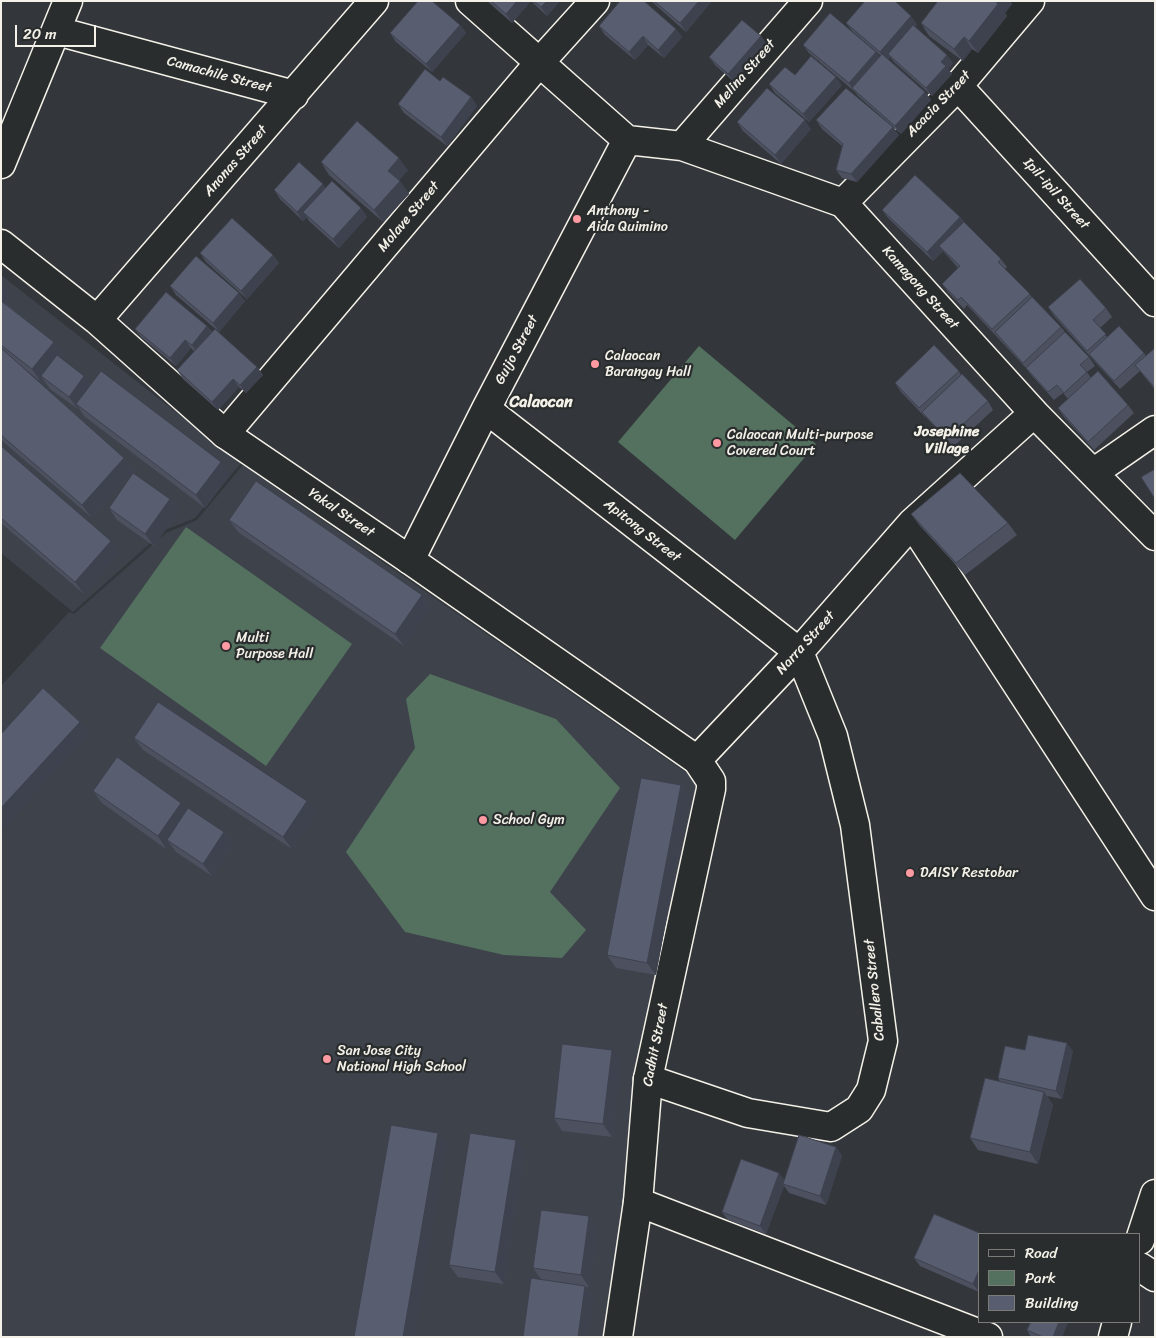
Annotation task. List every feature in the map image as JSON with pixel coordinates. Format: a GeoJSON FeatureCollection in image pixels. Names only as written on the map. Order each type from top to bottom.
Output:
{"type":"FeatureCollection","features":[{"type":"Feature","properties":{"kind":"street"},"geometry":{"type":"LineString","coordinates":[[1,164],[68,1]]}},
{"type":"Feature","properties":{"kind":"street","name":"Anonas Street"},"geometry":{"type":"LineString","coordinates":[[97,320],[374,1]]}},
{"type":"Feature","properties":{"kind":"street"},"geometry":{"type":"LineString","coordinates":[[470,1],[627,140]]}},
{"type":"Feature","properties":{"kind":"street","name":"Molave Street"},"geometry":{"type":"LineString","coordinates":[[225,434],[539,63],[595,1]]}},
{"type":"Feature","properties":{"kind":"street","name":"Melina Street"},"geometry":{"type":"LineString","coordinates":[[682,146],[808,1]]}},
{"type":"Feature","properties":{"kind":"street","name":"Acacia Street"},"geometry":{"type":"LineString","coordinates":[[843,203],[958,86],[1030,1]]}},
{"type":"Feature","properties":{"kind":"street","name":"Camachile Street"},"geometry":{"type":"LineString","coordinates":[[57,31],[294,95]]}},
{"type":"Feature","properties":{"kind":"street","name":"Ipil-ipil Street"},"geometry":{"type":"LineString","coordinates":[[958,86],[1155,302]]}},
{"type":"Feature","properties":{"kind":"street","name":"Kamagong Street"},"geometry":{"type":"LineString","coordinates":[[627,140],[682,146],[843,203],[1034,413],[1155,536]]}},
{"type":"Feature","properties":{"kind":"street","name":"Guijo Street"},"geometry":{"type":"LineString","coordinates":[[410,560],[486,409],[627,140]]}},
{"type":"Feature","properties":{"kind":"street","name":"Yakal Street"},"geometry":{"type":"LineString","coordinates":[[1,244],[97,320],[225,434],[697,760]]}},
{"type":"Feature","properties":{"kind":"street","name":"Apitong Street"},"geometry":{"type":"LineString","coordinates":[[486,409],[799,652]]}},
{"type":"Feature","properties":{"kind":"street","name":"Narra Street"},"geometry":{"type":"LineString","coordinates":[[697,760],[799,652],[912,523],[1034,413]]}},
{"type":"Feature","properties":{"kind":"street"},"geometry":{"type":"LineString","coordinates":[[1093,473],[1155,430]]}},
{"type":"Feature","properties":{"kind":"street"},"geometry":{"type":"LineString","coordinates":[[912,523],[1155,896]]}},
{"type":"Feature","properties":{"kind":"street","name":"Caballero Street"},"geometry":{"type":"LineString","coordinates":[[648,1078],[748,1113],[831,1127],[859,1110],[871,1090],[883,1041],[855,825],[833,736],[799,652]]}},
{"type":"Feature","properties":{"kind":"street","name":"Cadhit Street"},"geometry":{"type":"LineString","coordinates":[[618,1337],[638,1202],[648,1078],[711,785],[709,777],[697,760]]}},
{"type":"Feature","properties":{"kind":"street"},"geometry":{"type":"LineString","coordinates":[[1141,1237],[1155,1194]]}},
{"type":"Feature","properties":{"kind":"street"},"geometry":{"type":"LineString","coordinates":[[638,1202],[988,1337]]}},
{"type":"Feature","properties":{"kind":"street"},"geometry":{"type":"LineString","coordinates":[[1141,1268],[1155,1277]]}},
{"type":"Feature","properties":{"kind":"street"},"geometry":{"type":"LineString","coordinates":[[1112,1337],[1116,1323]]}},
{"type":"Feature","properties":{"kind":"shaded area"},"geometry":{"type":"Polygon","coordinates":[[[1,275],[241,463],[195,518],[165,530],[73,612],[1,553],[1,275]]]}},
{"type":"Feature","properties":{"kind":"shaded area","name":"San Jose City National High School"},"geometry":{"type":"Polygon","coordinates":[[[243,465],[697,780],[610,1337],[1,1337],[1,686],[69,612],[74,614],[166,533],[197,520],[243,465]]]}},
{"type":"Feature","properties":{"kind":"green space","name":"Calaocan Multi-purpose Covered Court"},"geometry":{"type":"Polygon","coordinates":[[[699,346],[816,444],[735,540],[618,442],[699,346]]]}},
{"type":"Feature","properties":{"kind":"green space","name":"Multi Purpose Hall"},"geometry":{"type":"Polygon","coordinates":[[[186,527],[352,644],[266,766],[100,648],[186,527]]]}},
{"type":"Feature","properties":{"kind":"green space","name":"School Gym"},"geometry":{"type":"Polygon","coordinates":[[[430,674],[556,719],[620,788],[550,892],[586,930],[562,958],[504,955],[405,932],[346,852],[415,748],[406,699],[430,674]]]}},
{"type":"Feature","properties":{"kind":"building"},"geometry":{"type":"Polygon","coordinates":[[[418,1],[432,1],[460,25],[426,64],[390,33],[418,1]]]}},
{"type":"Feature","properties":{"kind":"building"},"geometry":{"type":"Polygon","coordinates":[[[491,1],[517,1],[506,14],[491,1]]]}},
{"type":"Feature","properties":{"kind":"building"},"geometry":{"type":"Polygon","coordinates":[[[534,1],[547,1],[541,7],[534,1]]]}},
{"type":"Feature","properties":{"kind":"building"},"geometry":{"type":"Polygon","coordinates":[[[620,1],[644,1],[676,29],[658,50],[643,36],[629,52],[599,26],[620,1]]]}},
{"type":"Feature","properties":{"kind":"building"},"geometry":{"type":"Polygon","coordinates":[[[654,1],[699,1],[680,23],[654,1]]]}},
{"type":"Feature","properties":{"kind":"building"},"geometry":{"type":"Polygon","coordinates":[[[865,1],[895,1],[911,16],[880,52],[846,23],[865,1]]]}},
{"type":"Feature","properties":{"kind":"building"},"geometry":{"type":"Polygon","coordinates":[[[938,1],[995,1],[998,4],[969,41],[964,37],[954,49],[921,23],[938,1]]]}},
{"type":"Feature","properties":{"kind":"building"},"geometry":{"type":"Polygon","coordinates":[[[830,13],[876,52],[849,83],[803,45],[830,13]]]}},
{"type":"Feature","properties":{"kind":"building"},"geometry":{"type":"Polygon","coordinates":[[[742,20],[761,36],[728,74],[709,57],[742,20]]]}},
{"type":"Feature","properties":{"kind":"building"},"geometry":{"type":"Polygon","coordinates":[[[913,25],[947,55],[941,62],[946,66],[926,88],[888,54],[913,25]]]}},
{"type":"Feature","properties":{"kind":"building"},"geometry":{"type":"Polygon","coordinates":[[[882,54],[925,92],[895,126],[852,88],[882,54]]]}},
{"type":"Feature","properties":{"kind":"building"},"geometry":{"type":"Polygon","coordinates":[[[811,56],[836,77],[803,114],[769,84],[785,67],[795,75],[811,56]]]}},
{"type":"Feature","properties":{"kind":"building"},"geometry":{"type":"Polygon","coordinates":[[[425,69],[440,81],[443,77],[471,97],[441,137],[398,104],[425,69]]]}},
{"type":"Feature","properties":{"kind":"building"},"geometry":{"type":"Polygon","coordinates":[[[767,88],[805,120],[775,155],[737,122],[767,88]]]}},
{"type":"Feature","properties":{"kind":"building"},"geometry":{"type":"Polygon","coordinates":[[[846,88],[893,127],[851,174],[836,170],[843,144],[816,120],[846,88]]]}},
{"type":"Feature","properties":{"kind":"building"},"geometry":{"type":"Polygon","coordinates":[[[357,121],[399,158],[388,171],[400,181],[374,210],[321,162],[357,121]]]}},
{"type":"Feature","properties":{"kind":"building"},"geometry":{"type":"Polygon","coordinates":[[[299,162],[323,184],[297,212],[274,190],[299,162]]]}},
{"type":"Feature","properties":{"kind":"building"},"geometry":{"type":"Polygon","coordinates":[[[915,175],[960,217],[927,252],[882,210],[915,175]]]}},
{"type":"Feature","properties":{"kind":"building"},"geometry":{"type":"Polygon","coordinates":[[[332,181],[361,208],[333,239],[303,212],[332,181]]]}},
{"type":"Feature","properties":{"kind":"building"},"geometry":{"type":"Polygon","coordinates":[[[232,218],[273,255],[241,291],[200,253],[232,218]]]}},
{"type":"Feature","properties":{"kind":"building"},"geometry":{"type":"Polygon","coordinates":[[[964,222],[1001,259],[998,262],[1030,294],[992,329],[961,297],[958,300],[942,284],[960,266],[939,246],[964,222]]]}},
{"type":"Feature","properties":{"kind":"building"},"geometry":{"type":"Polygon","coordinates":[[[196,256],[239,293],[213,323],[170,286],[196,256]]]}},
{"type":"Feature","properties":{"kind":"building"},"geometry":{"type":"Polygon","coordinates":[[[1080,279],[1106,308],[1093,320],[1106,334],[1087,351],[1048,307],[1080,279]]]}},
{"type":"Feature","properties":{"kind":"building"},"geometry":{"type":"Polygon","coordinates":[[[166,292],[207,326],[192,345],[185,340],[170,358],[135,329],[166,292]]]}},
{"type":"Feature","properties":{"kind":"building"},"geometry":{"type":"Polygon","coordinates":[[[1032,297],[1061,327],[1023,363],[995,332],[1032,297]]]}},
{"type":"Feature","properties":{"kind":"building"},"geometry":{"type":"Polygon","coordinates":[[[1,301],[54,342],[32,369],[1,345],[1,301]]]}},
{"type":"Feature","properties":{"kind":"building"},"geometry":{"type":"Polygon","coordinates":[[[1119,326],[1144,353],[1114,381],[1089,354],[1119,326]]]}},
{"type":"Feature","properties":{"kind":"building"},"geometry":{"type":"Polygon","coordinates":[[[215,329],[257,367],[240,385],[233,379],[212,402],[177,370],[215,329]]]}},
{"type":"Feature","properties":{"kind":"building"},"geometry":{"type":"Polygon","coordinates":[[[1065,332],[1089,357],[1080,365],[1087,372],[1064,393],[1057,385],[1048,392],[1026,368],[1065,332]]]}},
{"type":"Feature","properties":{"kind":"building"},"geometry":{"type":"Polygon","coordinates":[[[934,345],[959,371],[919,408],[895,383],[934,345]]]}},
{"type":"Feature","properties":{"kind":"building"},"geometry":{"type":"Polygon","coordinates":[[[1,348],[124,458],[82,505],[1,435],[1,348]]]}},
{"type":"Feature","properties":{"kind":"building"},"geometry":{"type":"Polygon","coordinates":[[[1155,348],[1155,388],[1135,365],[1155,348]]]}},
{"type":"Feature","properties":{"kind":"building"},"geometry":{"type":"Polygon","coordinates":[[[57,355],[84,376],[69,397],[41,376],[57,355]]]}},
{"type":"Feature","properties":{"kind":"building"},"geometry":{"type":"Polygon","coordinates":[[[101,371],[221,462],[196,495],[76,404],[101,371]]]}},
{"type":"Feature","properties":{"kind":"building"},"geometry":{"type":"Polygon","coordinates":[[[1098,371],[1128,405],[1088,442],[1058,408],[1098,371]]]}},
{"type":"Feature","properties":{"kind":"building"},"geometry":{"type":"Polygon","coordinates":[[[962,374],[988,401],[947,439],[922,412],[962,374]]]}},
{"type":"Feature","properties":{"kind":"building"},"geometry":{"type":"Polygon","coordinates":[[[1,446],[111,541],[75,582],[1,518],[1,446]]]}},
{"type":"Feature","properties":{"kind":"building"},"geometry":{"type":"Polygon","coordinates":[[[1155,469],[1155,499],[1141,477],[1155,469]]]}},
{"type":"Feature","properties":{"kind":"building"},"geometry":{"type":"Polygon","coordinates":[[[133,473],[170,499],[145,534],[109,508],[133,473]]]}},
{"type":"Feature","properties":{"kind":"building"},"geometry":{"type":"Polygon","coordinates":[[[960,473],[1008,523],[956,563],[911,514],[960,473]]]}},
{"type":"Feature","properties":{"kind":"building"},"geometry":{"type":"Polygon","coordinates":[[[256,481],[422,595],[395,634],[229,520],[256,481]]]}},
{"type":"Feature","properties":{"kind":"building"},"geometry":{"type":"Polygon","coordinates":[[[43,688],[80,722],[1,808],[1,734],[43,688]]]}},
{"type":"Feature","properties":{"kind":"building"},"geometry":{"type":"Polygon","coordinates":[[[158,702],[307,801],[283,837],[134,738],[158,702]]]}},
{"type":"Feature","properties":{"kind":"building"},"geometry":{"type":"Polygon","coordinates":[[[117,757],[181,803],[158,836],[93,791],[117,757]]]}},
{"type":"Feature","properties":{"kind":"building"},"geometry":{"type":"Polygon","coordinates":[[[641,778],[681,785],[647,963],[607,955],[641,778]]]}},
{"type":"Feature","properties":{"kind":"building"},"geometry":{"type":"Polygon","coordinates":[[[188,808],[224,832],[203,864],[167,840],[188,808]]]}},
{"type":"Feature","properties":{"kind":"building"},"geometry":{"type":"Polygon","coordinates":[[[1028,1035],[1067,1043],[1056,1091],[998,1078],[1005,1046],[1025,1050],[1028,1035]]]}},
{"type":"Feature","properties":{"kind":"building"},"geometry":{"type":"Polygon","coordinates":[[[562,1044],[612,1050],[603,1124],[554,1118],[562,1044]]]}},
{"type":"Feature","properties":{"kind":"building"},"geometry":{"type":"Polygon","coordinates":[[[985,1078],[1044,1092],[1030,1152],[970,1138],[985,1078]]]}},
{"type":"Feature","properties":{"kind":"building"},"geometry":{"type":"Polygon","coordinates":[[[391,1125],[438,1133],[403,1337],[354,1337],[391,1125]]]}},
{"type":"Feature","properties":{"kind":"building"},"geometry":{"type":"Polygon","coordinates":[[[470,1133],[516,1140],[495,1272],[449,1265],[470,1133]]]}},
{"type":"Feature","properties":{"kind":"building"},"geometry":{"type":"Polygon","coordinates":[[[799,1135],[836,1147],[820,1196],[783,1184],[799,1135]]]}},
{"type":"Feature","properties":{"kind":"building"},"geometry":{"type":"Polygon","coordinates":[[[741,1159],[779,1173],[760,1226],[722,1212],[741,1159]]]}},
{"type":"Feature","properties":{"kind":"building"},"geometry":{"type":"Polygon","coordinates":[[[541,1210],[589,1216],[581,1275],[533,1268],[541,1210]]]}},
{"type":"Feature","properties":{"kind":"building"},"geometry":{"type":"Polygon","coordinates":[[[934,1214],[980,1233],[978,1233],[978,1273],[973,1284],[914,1258],[934,1214]]]}},
{"type":"Feature","properties":{"kind":"building"},"geometry":{"type":"Polygon","coordinates":[[[531,1278],[585,1286],[578,1337],[523,1337],[531,1278]]]}},
{"type":"Feature","properties":{"kind":"building"},"geometry":{"type":"Polygon","coordinates":[[[1030,1323],[1059,1323],[1053,1337],[1043,1337],[1027,1330],[1030,1323]]]}},
{"type":"Feature","properties":{"kind":"place","name":"Anthony - Aida Quimino"},"geometry":{"type":"Point","coordinates":[577,219]}},
{"type":"Feature","properties":{"kind":"place","name":"Calaocan Barangay Hall"},"geometry":{"type":"Point","coordinates":[595,364]}},
{"type":"Feature","properties":{"kind":"place","name":"Calaocan Multi-purpose Covered Court"},"geometry":{"type":"Point","coordinates":[717,443]}},
{"type":"Feature","properties":{"kind":"place","name":"Multi Purpose Hall"},"geometry":{"type":"Point","coordinates":[226,646]}},
{"type":"Feature","properties":{"kind":"place","name":"School Gym"},"geometry":{"type":"Point","coordinates":[483,820]}},
{"type":"Feature","properties":{"kind":"place","name":"DAISY Restobar"},"geometry":{"type":"Point","coordinates":[910,873]}},
{"type":"Feature","properties":{"kind":"place","name":"San Jose City National High School"},"geometry":{"type":"Point","coordinates":[327,1059]}},
{"type":"Feature","properties":{"kind":"district","name":"Calaocan"},"geometry":{"type":"Point","coordinates":[541,403]}},
{"type":"Feature","properties":{"kind":"district","name":"Josephine Village"},"geometry":{"type":"Point","coordinates":[947,440]}}]}
